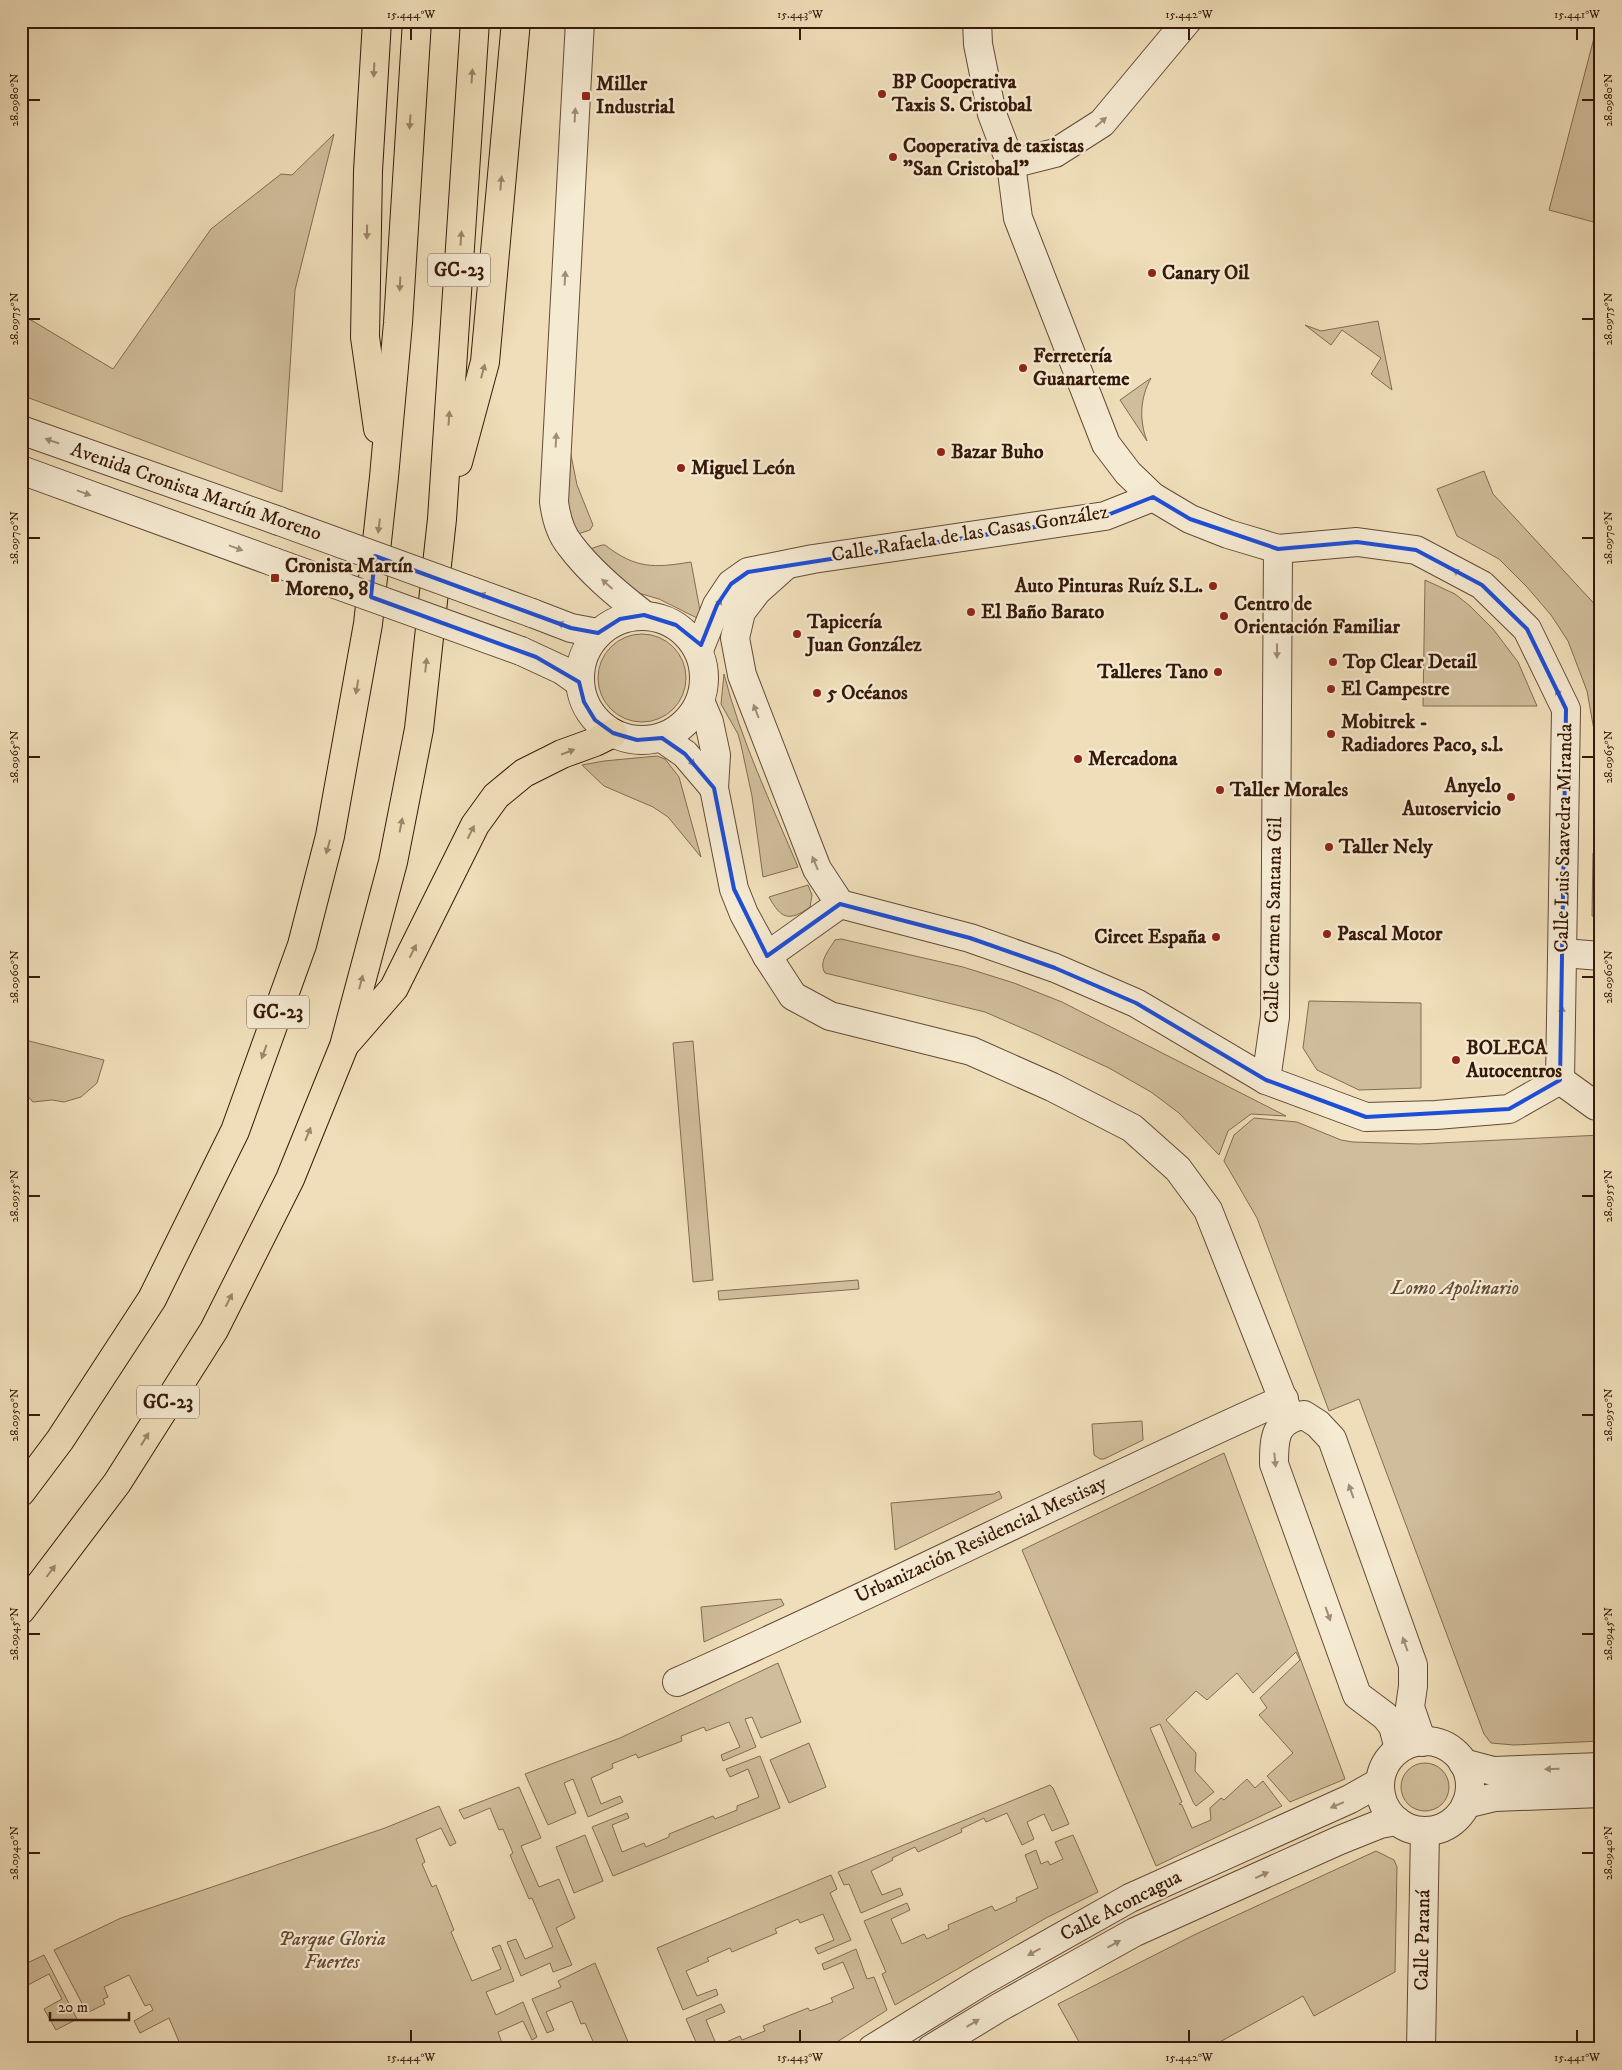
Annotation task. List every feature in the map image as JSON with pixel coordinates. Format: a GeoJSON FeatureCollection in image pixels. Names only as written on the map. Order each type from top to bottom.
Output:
{"type":"FeatureCollection","features":[{"type":"Feature","properties":{"kind":"highway"},"geometry":{"type":"LineString","coordinates":[[377,21],[368,171],[365,337],[384,477]]}},
{"type":"Feature","properties":{"kind":"highway","name":"GC-23"},"geometry":{"type":"LineString","coordinates":[[21,1492],[60,1440],[152,1299],[235,1130],[302,945],[332,827],[368,624],[398,323],[417,21]]}},
{"type":"Feature","properties":{"kind":"highway","name":"GC-23"},"geometry":{"type":"LineString","coordinates":[[21,1610],[117,1483],[214,1330],[290,1179],[344,1046],[393,862],[419,730],[442,519],[475,21]]}},
{"type":"Feature","properties":{"kind":"highway"},"geometry":{"type":"LineString","coordinates":[[442,519],[485,362],[516,21]]}},
{"type":"Feature","properties":{"kind":"highway"},"geometry":{"type":"LineString","coordinates":[[344,1046],[394,988],[475,825],[496,796],[524,773],[562,754],[596,742],[613,733]]}},
{"type":"Feature","properties":{"kind":"street"},"geometry":{"type":"LineString","coordinates":[[580,21],[554,502],[557,520],[569,544],[602,580],[644,615]]}},
{"type":"Feature","properties":{"kind":"street","name":"Calle Luis Saavedra Miranda"},"geometry":{"type":"LineString","coordinates":[[977,21],[978,44],[992,114],[1011,164],[1018,218],[1106,444],[1128,473],[1153,497],[1190,520],[1278,549],[1357,542],[1416,550],[1482,585],[1527,629],[1566,709],[1560,1080]]}},
{"type":"Feature","properties":{"kind":"street"},"geometry":{"type":"LineString","coordinates":[[1011,164],[1054,154],[1102,123],[1187,21]]}},
{"type":"Feature","properties":{"kind":"street","name":"Avenida Cronista Martín Moreno"},"geometry":{"type":"LineString","coordinates":[[21,430],[280,521],[571,628],[598,633]]}},
{"type":"Feature","properties":{"kind":"street","name":"Avenida Cronista Martín Moreno"},"geometry":{"type":"LineString","coordinates":[[21,470],[521,651],[562,670],[579,682]]}},
{"type":"Feature","properties":{"kind":"street","name":"Calle Rafaela de las Casas González"},"geometry":{"type":"LineString","coordinates":[[699,650],[717,605],[731,584],[748,572],[1106,516],[1153,497]]}},
{"type":"Feature","properties":{"kind":"street","name":"Calle Carmen Santana Gil"},"geometry":{"type":"LineString","coordinates":[[1266,1080],[1275,1017],[1278,549]]}},
{"type":"Feature","properties":{"kind":"street"},"geometry":{"type":"LineString","coordinates":[[786,565],[757,591],[741,612],[735,638],[742,675],[817,869],[840,904],[970,938],[1055,968],[1136,1003],[1266,1080],[1366,1117],[1436,1115],[1509,1109],[1560,1080],[1596,1106],[1601,1106]]}},
{"type":"Feature","properties":{"kind":"street"},"geometry":{"type":"LineString","coordinates":[[644,615],[661,618],[676,625],[690,636],[699,650],[705,676],[700,701],[692,717],[678,730],[662,738],[637,740],[613,733],[596,720],[584,702],[579,682],[580,664],[587,647],[598,633],[620,619],[644,615]]}},
{"type":"Feature","properties":{"kind":"street"},"geometry":{"type":"LineString","coordinates":[[700,701],[709,722],[716,755],[714,788],[734,888],[744,914],[766,956],[793,996],[830,1016],[971,1051],[1052,1087],[1132,1128],[1178,1169],[1208,1210],[1287,1408],[1278,1428],[1274,1450],[1274,1464],[1357,1695],[1385,1716],[1411,1746]]}},
{"type":"Feature","properties":{"kind":"street"},"geometry":{"type":"LineString","coordinates":[[662,738],[685,754],[714,788]]}},
{"type":"Feature","properties":{"kind":"street"},"geometry":{"type":"LineString","coordinates":[[766,956],[840,904]]}},
{"type":"Feature","properties":{"kind":"street"},"geometry":{"type":"LineString","coordinates":[[1563,953],[1601,956]]}},
{"type":"Feature","properties":{"kind":"street"},"geometry":{"type":"LineString","coordinates":[[1287,1408],[1304,1414],[1318,1424],[1332,1439],[1413,1665],[1410,1707],[1411,1746]]}},
{"type":"Feature","properties":{"kind":"street","name":"Urbanización Residencial Mestisay"},"geometry":{"type":"LineString","coordinates":[[677,1682],[806,1624],[1086,1490],[1287,1408]]}},
{"type":"Feature","properties":{"kind":"street"},"geometry":{"type":"LineString","coordinates":[[1368,1702],[1413,1686]]}},
{"type":"Feature","properties":{"kind":"street"},"geometry":{"type":"LineString","coordinates":[[1436,1743],[1458,1756],[1463,1764],[1469,1782],[1466,1804],[1458,1816],[1451,1822],[1433,1830],[1425,1831],[1409,1828],[1391,1816],[1383,1802],[1380,1782],[1383,1768],[1388,1760],[1411,1746],[1436,1743]]}},
{"type":"Feature","properties":{"kind":"street"},"geometry":{"type":"LineString","coordinates":[[1463,1764],[1493,1771],[1601,1767]]}},
{"type":"Feature","properties":{"kind":"street","name":"Calle Aconcagua"},"geometry":{"type":"LineString","coordinates":[[872,2049],[981,1982],[1130,1898],[1350,1799],[1380,1782]]}},
{"type":"Feature","properties":{"kind":"street"},"geometry":{"type":"LineString","coordinates":[[1466,1804],[1495,1797],[1601,1793]]}},
{"type":"Feature","properties":{"kind":"street","name":"Calle Aconcagua"},"geometry":{"type":"LineString","coordinates":[[931,2049],[1000,2007],[1135,1932],[1340,1840],[1380,1824],[1397,1821]]}},
{"type":"Feature","properties":{"kind":"street","name":"Calle Paraná"},"geometry":{"type":"LineString","coordinates":[[1421,2049],[1425,1831]]}},
{"type":"Feature","properties":{"kind":"highlighted area"},"geometry":{"type":"Polygon","coordinates":[[[1153,497],[1190,519],[1278,549],[1357,542],[1416,550],[1482,585],[1527,629],[1566,709],[1560,1080],[1509,1109],[1366,1117],[1266,1080],[1136,1003],[1055,968],[970,938],[840,904],[767,956],[734,889],[714,788],[685,754],[662,738],[637,740],[613,733],[595,720],[584,702],[579,682],[536,657],[371,597],[375,556],[571,628],[598,633],[620,619],[644,615],[676,625],[701,645],[717,605],[731,584],[748,572],[1105,516],[1153,497]]]}},
{"type":"Feature","properties":{"kind":"green space"},"geometry":{"type":"Polygon","coordinates":[[[1594,38],[1601,40],[1601,224],[1549,210],[1594,38]]]}},
{"type":"Feature","properties":{"kind":"green space"},"geometry":{"type":"Polygon","coordinates":[[[334,134],[295,290],[282,492],[21,395],[21,314],[113,369],[211,229],[281,174],[292,175],[334,134]]]}},
{"type":"Feature","properties":{"kind":"green space"},"geometry":{"type":"Polygon","coordinates":[[[1378,321],[1392,390],[1371,374],[1381,358],[1342,330],[1331,345],[1305,325],[1321,331],[1378,321]]]}},
{"type":"Feature","properties":{"kind":"green space"},"geometry":{"type":"Polygon","coordinates":[[[1151,378],[1147,386],[1142,409],[1144,433],[1147,441],[1120,400],[1151,378]]]}},
{"type":"Feature","properties":{"kind":"green space"},"geometry":{"type":"Polygon","coordinates":[[[569,445],[577,485],[593,525],[590,530],[575,535],[565,500],[569,445]]]}},
{"type":"Feature","properties":{"kind":"green space"},"geometry":{"type":"Polygon","coordinates":[[[1484,471],[1493,494],[1600,610],[1601,826],[1594,826],[1596,741],[1587,691],[1568,641],[1551,615],[1499,559],[1457,536],[1437,489],[1484,471]]]}},
{"type":"Feature","properties":{"kind":"green space"},"geometry":{"type":"Polygon","coordinates":[[[605,545],[626,559],[646,565],[656,566],[691,562],[701,616],[697,618],[659,599],[635,592],[584,551],[605,545]]]}},
{"type":"Feature","properties":{"kind":"green space"},"geometry":{"type":"Polygon","coordinates":[[[1425,580],[1455,594],[1493,629],[1518,662],[1537,706],[1423,706],[1425,580]]]}},
{"type":"Feature","properties":{"kind":"green space"},"geometry":{"type":"Polygon","coordinates":[[[642,634],[659,637],[667,641],[679,653],[683,661],[686,678],[683,695],[679,703],[667,715],[659,719],[642,722],[625,719],[617,715],[605,703],[601,695],[598,678],[601,661],[605,653],[617,641],[625,637],[642,634]]]}},
{"type":"Feature","properties":{"kind":"green space"},"geometry":{"type":"Polygon","coordinates":[[[724,674],[748,748],[798,867],[763,877],[752,796],[741,745],[738,734],[721,704],[724,674]]]}},
{"type":"Feature","properties":{"kind":"green space"},"geometry":{"type":"Polygon","coordinates":[[[657,756],[665,759],[679,777],[701,857],[668,817],[653,807],[604,786],[582,765],[657,756]]]}},
{"type":"Feature","properties":{"kind":"green space"},"geometry":{"type":"Polygon","coordinates":[[[1593,853],[1601,853],[1601,919],[1592,916],[1593,853]]]}},
{"type":"Feature","properties":{"kind":"green space"},"geometry":{"type":"Polygon","coordinates":[[[808,885],[812,895],[810,907],[796,915],[786,916],[782,914],[769,897],[808,885]]]}},
{"type":"Feature","properties":{"kind":"green space"},"geometry":{"type":"Polygon","coordinates":[[[841,939],[963,967],[1014,983],[1062,1002],[1286,1116],[1251,1114],[1228,1131],[1219,1155],[1179,1113],[1151,1092],[1109,1068],[1038,1035],[985,1012],[825,973],[823,965],[825,956],[835,940],[841,939]]]}},
{"type":"Feature","properties":{"kind":"green space"},"geometry":{"type":"Polygon","coordinates":[[[1309,1001],[1421,1003],[1421,1088],[1359,1090],[1317,1070],[1303,1048],[1309,1001]]]}},
{"type":"Feature","properties":{"kind":"green space"},"geometry":{"type":"Polygon","coordinates":[[[21,1039],[104,1060],[97,1083],[81,1097],[64,1102],[52,1100],[33,1102],[21,1089],[21,1039]]]}},
{"type":"Feature","properties":{"kind":"green space"},"geometry":{"type":"Polygon","coordinates":[[[693,1041],[713,1280],[693,1282],[673,1043],[693,1041]]]}},
{"type":"Feature","properties":{"kind":"green space","name":"Lomo Apolinario"},"geometry":{"type":"Polygon","coordinates":[[[1254,1118],[1297,1122],[1341,1140],[1353,1142],[1419,1144],[1601,1135],[1601,1741],[1514,1745],[1491,1743],[1484,1734],[1359,1399],[1329,1411],[1257,1218],[1224,1161],[1234,1135],[1254,1118]]]}},
{"type":"Feature","properties":{"kind":"green space"},"geometry":{"type":"Polygon","coordinates":[[[858,1280],[859,1289],[719,1300],[718,1291],[858,1280]]]}},
{"type":"Feature","properties":{"kind":"green space"},"geometry":{"type":"Polygon","coordinates":[[[1142,1421],[1143,1440],[1104,1459],[1094,1455],[1092,1424],[1142,1421]]]}},
{"type":"Feature","properties":{"kind":"green space"},"geometry":{"type":"Polygon","coordinates":[[[1224,1453],[1345,1779],[1290,1802],[1267,1776],[1293,1753],[1259,1715],[1267,1708],[1260,1698],[1300,1660],[1296,1652],[1253,1693],[1237,1673],[1207,1700],[1196,1691],[1166,1720],[1196,1753],[1195,1771],[1214,1792],[1196,1806],[1160,1724],[1150,1728],[1182,1802],[1179,1804],[1182,1805],[1192,1828],[1211,1820],[1210,1808],[1221,1798],[1224,1800],[1247,1779],[1255,1788],[1263,1781],[1282,1806],[1156,1866],[1022,1550],[1224,1453]]]}},
{"type":"Feature","properties":{"kind":"green space"},"geometry":{"type":"Polygon","coordinates":[[[999,1491],[1002,1498],[895,1550],[891,1503],[994,1494],[999,1491]]]}},
{"type":"Feature","properties":{"kind":"green space"},"geometry":{"type":"Polygon","coordinates":[[[781,1599],[784,1605],[704,1642],[701,1607],[781,1599]]]}},
{"type":"Feature","properties":{"kind":"green space"},"geometry":{"type":"Polygon","coordinates":[[[778,1663],[801,1722],[761,1738],[752,1717],[745,1719],[756,1747],[723,1761],[721,1755],[740,1747],[729,1722],[706,1731],[704,1727],[681,1736],[682,1741],[638,1758],[636,1754],[612,1764],[613,1768],[591,1778],[601,1804],[620,1796],[623,1802],[588,1817],[573,1779],[564,1783],[576,1813],[548,1825],[525,1774],[620,1738],[778,1663]]]}},
{"type":"Feature","properties":{"kind":"green space"},"geometry":{"type":"Polygon","coordinates":[[[809,1743],[826,1787],[789,1803],[770,1760],[809,1743]]]}},
{"type":"Feature","properties":{"kind":"green space"},"geometry":{"type":"Polygon","coordinates":[[[760,1756],[780,1808],[613,1876],[592,1827],[627,1813],[629,1818],[612,1825],[622,1852],[644,1843],[646,1847],[669,1837],[669,1834],[713,1816],[715,1819],[737,1810],[737,1806],[759,1797],[748,1769],[730,1777],[726,1769],[760,1756]]]}},
{"type":"Feature","properties":{"kind":"green space"},"geometry":{"type":"Polygon","coordinates":[[[1420,1763],[1430,1763],[1442,1770],[1449,1782],[1449,1792],[1442,1804],[1430,1811],[1420,1811],[1412,1807],[1405,1800],[1401,1792],[1401,1782],[1405,1774],[1412,1767],[1420,1763]]]}},
{"type":"Feature","properties":{"kind":"green space"},"geometry":{"type":"Polygon","coordinates":[[[1050,1785],[1069,1824],[1052,1831],[1044,1814],[1027,1822],[1034,1839],[1022,1845],[1007,1813],[986,1822],[984,1818],[961,1829],[962,1832],[918,1852],[915,1847],[871,1871],[882,1895],[900,1888],[903,1895],[861,1913],[849,1884],[844,1885],[838,1872],[1050,1785]]]}},
{"type":"Feature","properties":{"kind":"green space"},"geometry":{"type":"Polygon","coordinates":[[[519,1787],[541,1838],[521,1846],[539,1887],[559,1879],[575,1918],[556,1928],[572,1965],[553,1972],[550,1963],[521,1976],[507,1942],[516,1939],[525,1959],[553,1947],[532,1898],[529,1899],[510,1855],[513,1853],[503,1829],[499,1830],[490,1808],[464,1819],[459,1810],[519,1787]]]}},
{"type":"Feature","properties":{"kind":"green space","name":"Parque Gloria Fuertes"},"geometry":{"type":"Polygon","coordinates":[[[439,1806],[456,1843],[450,1846],[441,1828],[416,1839],[425,1862],[422,1864],[432,1887],[436,1885],[454,1930],[451,1932],[472,1981],[501,1969],[492,1948],[500,1945],[514,1981],[486,1992],[496,2015],[523,2002],[537,2037],[532,2040],[523,2021],[498,2032],[504,2049],[172,2049],[180,2044],[169,2018],[140,2033],[134,2021],[153,2010],[150,2004],[145,2006],[129,1975],[104,1987],[108,1997],[103,1999],[105,2004],[87,2013],[54,1950],[121,1918],[385,1828],[439,1806]]]}},
{"type":"Feature","properties":{"kind":"green space"},"geometry":{"type":"Polygon","coordinates":[[[585,1835],[603,1881],[574,1893],[556,1847],[585,1835]]]}},
{"type":"Feature","properties":{"kind":"green space"},"geometry":{"type":"Polygon","coordinates":[[[1073,1835],[1098,1892],[1046,1918],[895,2005],[882,1974],[886,1972],[864,1921],[907,1903],[910,1910],[891,1919],[902,1944],[924,1934],[927,1939],[949,1929],[948,1925],[992,1906],[995,1911],[1017,1901],[1016,1898],[1038,1888],[1025,1855],[1036,1850],[1041,1864],[1048,1861],[1050,1865],[1063,1859],[1055,1842],[1073,1835]]]}},
{"type":"Feature","properties":{"kind":"green space"},"geometry":{"type":"Polygon","coordinates":[[[1376,1851],[1394,1860],[1397,1867],[1395,1972],[1314,2016],[1303,1996],[1207,2049],[1083,2049],[1058,2004],[1196,1934],[1376,1851]]]}},
{"type":"Feature","properties":{"kind":"green space"},"geometry":{"type":"Polygon","coordinates":[[[831,1875],[837,1889],[830,1893],[851,1940],[818,1954],[815,1948],[834,1940],[823,1914],[800,1923],[798,1919],[775,1929],[777,1933],[732,1952],[730,1948],[707,1958],[709,1961],[686,1971],[697,1996],[716,1989],[718,1995],[683,2010],[657,1948],[831,1875]]]}},
{"type":"Feature","properties":{"kind":"green space"},"geometry":{"type":"Polygon","coordinates":[[[856,1949],[867,1979],[874,1977],[887,2010],[826,2049],[699,2049],[686,2019],[721,2004],[725,2012],[706,2020],[717,2046],[740,2036],[742,2040],[765,2031],[763,2026],[808,2008],[810,2011],[833,2002],[831,1998],[854,1988],[843,1962],[824,1970],[822,1964],[856,1949]]]}},
{"type":"Feature","properties":{"kind":"green space"},"geometry":{"type":"Polygon","coordinates":[[[44,1955],[77,2019],[56,2030],[44,2009],[62,1999],[49,1974],[26,1986],[25,1983],[21,1985],[21,1966],[44,1955]]]}},
{"type":"Feature","properties":{"kind":"green space"},"geometry":{"type":"Polygon","coordinates":[[[595,1963],[631,2049],[592,2049],[595,2046],[585,2023],[581,2024],[572,2001],[546,2012],[554,2030],[547,2033],[532,1999],[561,1987],[558,1981],[595,1963]]]}},
{"type":"Feature","properties":{"kind":"place","name":"BP Cooperativa Taxis S. Cristobal"},"geometry":{"type":"Point","coordinates":[882,94]}},
{"type":"Feature","properties":{"kind":"place","name":"Miller Industrial"},"geometry":{"type":"Point","coordinates":[586,96]}},
{"type":"Feature","properties":{"kind":"place","name":"Cooperativa de taxistas \"San Cristobal\""},"geometry":{"type":"Point","coordinates":[893,157]}},
{"type":"Feature","properties":{"kind":"place","name":"Canary Oil"},"geometry":{"type":"Point","coordinates":[1152,273]}},
{"type":"Feature","properties":{"kind":"place","name":"Ferretería Guanarteme"},"geometry":{"type":"Point","coordinates":[1023,368]}},
{"type":"Feature","properties":{"kind":"place","name":"Bazar Buho"},"geometry":{"type":"Point","coordinates":[941,452]}},
{"type":"Feature","properties":{"kind":"place","name":"Miguel León"},"geometry":{"type":"Point","coordinates":[681,468]}},
{"type":"Feature","properties":{"kind":"place","name":"Cronista Martín Moreno, 8"},"geometry":{"type":"Point","coordinates":[275,578]}},
{"type":"Feature","properties":{"kind":"place","name":"Auto Pinturas Ruíz S.L."},"geometry":{"type":"Point","coordinates":[1213,586]}},
{"type":"Feature","properties":{"kind":"place","name":"El Baño Barato"},"geometry":{"type":"Point","coordinates":[971,612]}},
{"type":"Feature","properties":{"kind":"place","name":"Centro de Orientación Familiar"},"geometry":{"type":"Point","coordinates":[1224,616]}},
{"type":"Feature","properties":{"kind":"place","name":"Tapicería Juan González"},"geometry":{"type":"Point","coordinates":[797,634]}},
{"type":"Feature","properties":{"kind":"place","name":"Top Clear Detail"},"geometry":{"type":"Point","coordinates":[1333,662]}},
{"type":"Feature","properties":{"kind":"place","name":"Talleres Tano"},"geometry":{"type":"Point","coordinates":[1218,672]}},
{"type":"Feature","properties":{"kind":"place","name":"El Campestre"},"geometry":{"type":"Point","coordinates":[1331,689]}},
{"type":"Feature","properties":{"kind":"place","name":"5 Océanos"},"geometry":{"type":"Point","coordinates":[817,693]}},
{"type":"Feature","properties":{"kind":"place","name":"Mobitrek - Radiadores Paco, s.l."},"geometry":{"type":"Point","coordinates":[1331,734]}},
{"type":"Feature","properties":{"kind":"place","name":"Mercadona"},"geometry":{"type":"Point","coordinates":[1078,759]}},
{"type":"Feature","properties":{"kind":"place","name":"Taller Morales"},"geometry":{"type":"Point","coordinates":[1220,790]}},
{"type":"Feature","properties":{"kind":"place","name":"Anyelo Autoservicio"},"geometry":{"type":"Point","coordinates":[1511,797]}},
{"type":"Feature","properties":{"kind":"place","name":"Taller Nely"},"geometry":{"type":"Point","coordinates":[1329,847]}},
{"type":"Feature","properties":{"kind":"place","name":"Pascal Motor"},"geometry":{"type":"Point","coordinates":[1327,934]}},
{"type":"Feature","properties":{"kind":"place","name":"Circet España"},"geometry":{"type":"Point","coordinates":[1216,937]}},
{"type":"Feature","properties":{"kind":"place","name":"BOLECA Autocentros"},"geometry":{"type":"Point","coordinates":[1456,1060]}}]}
